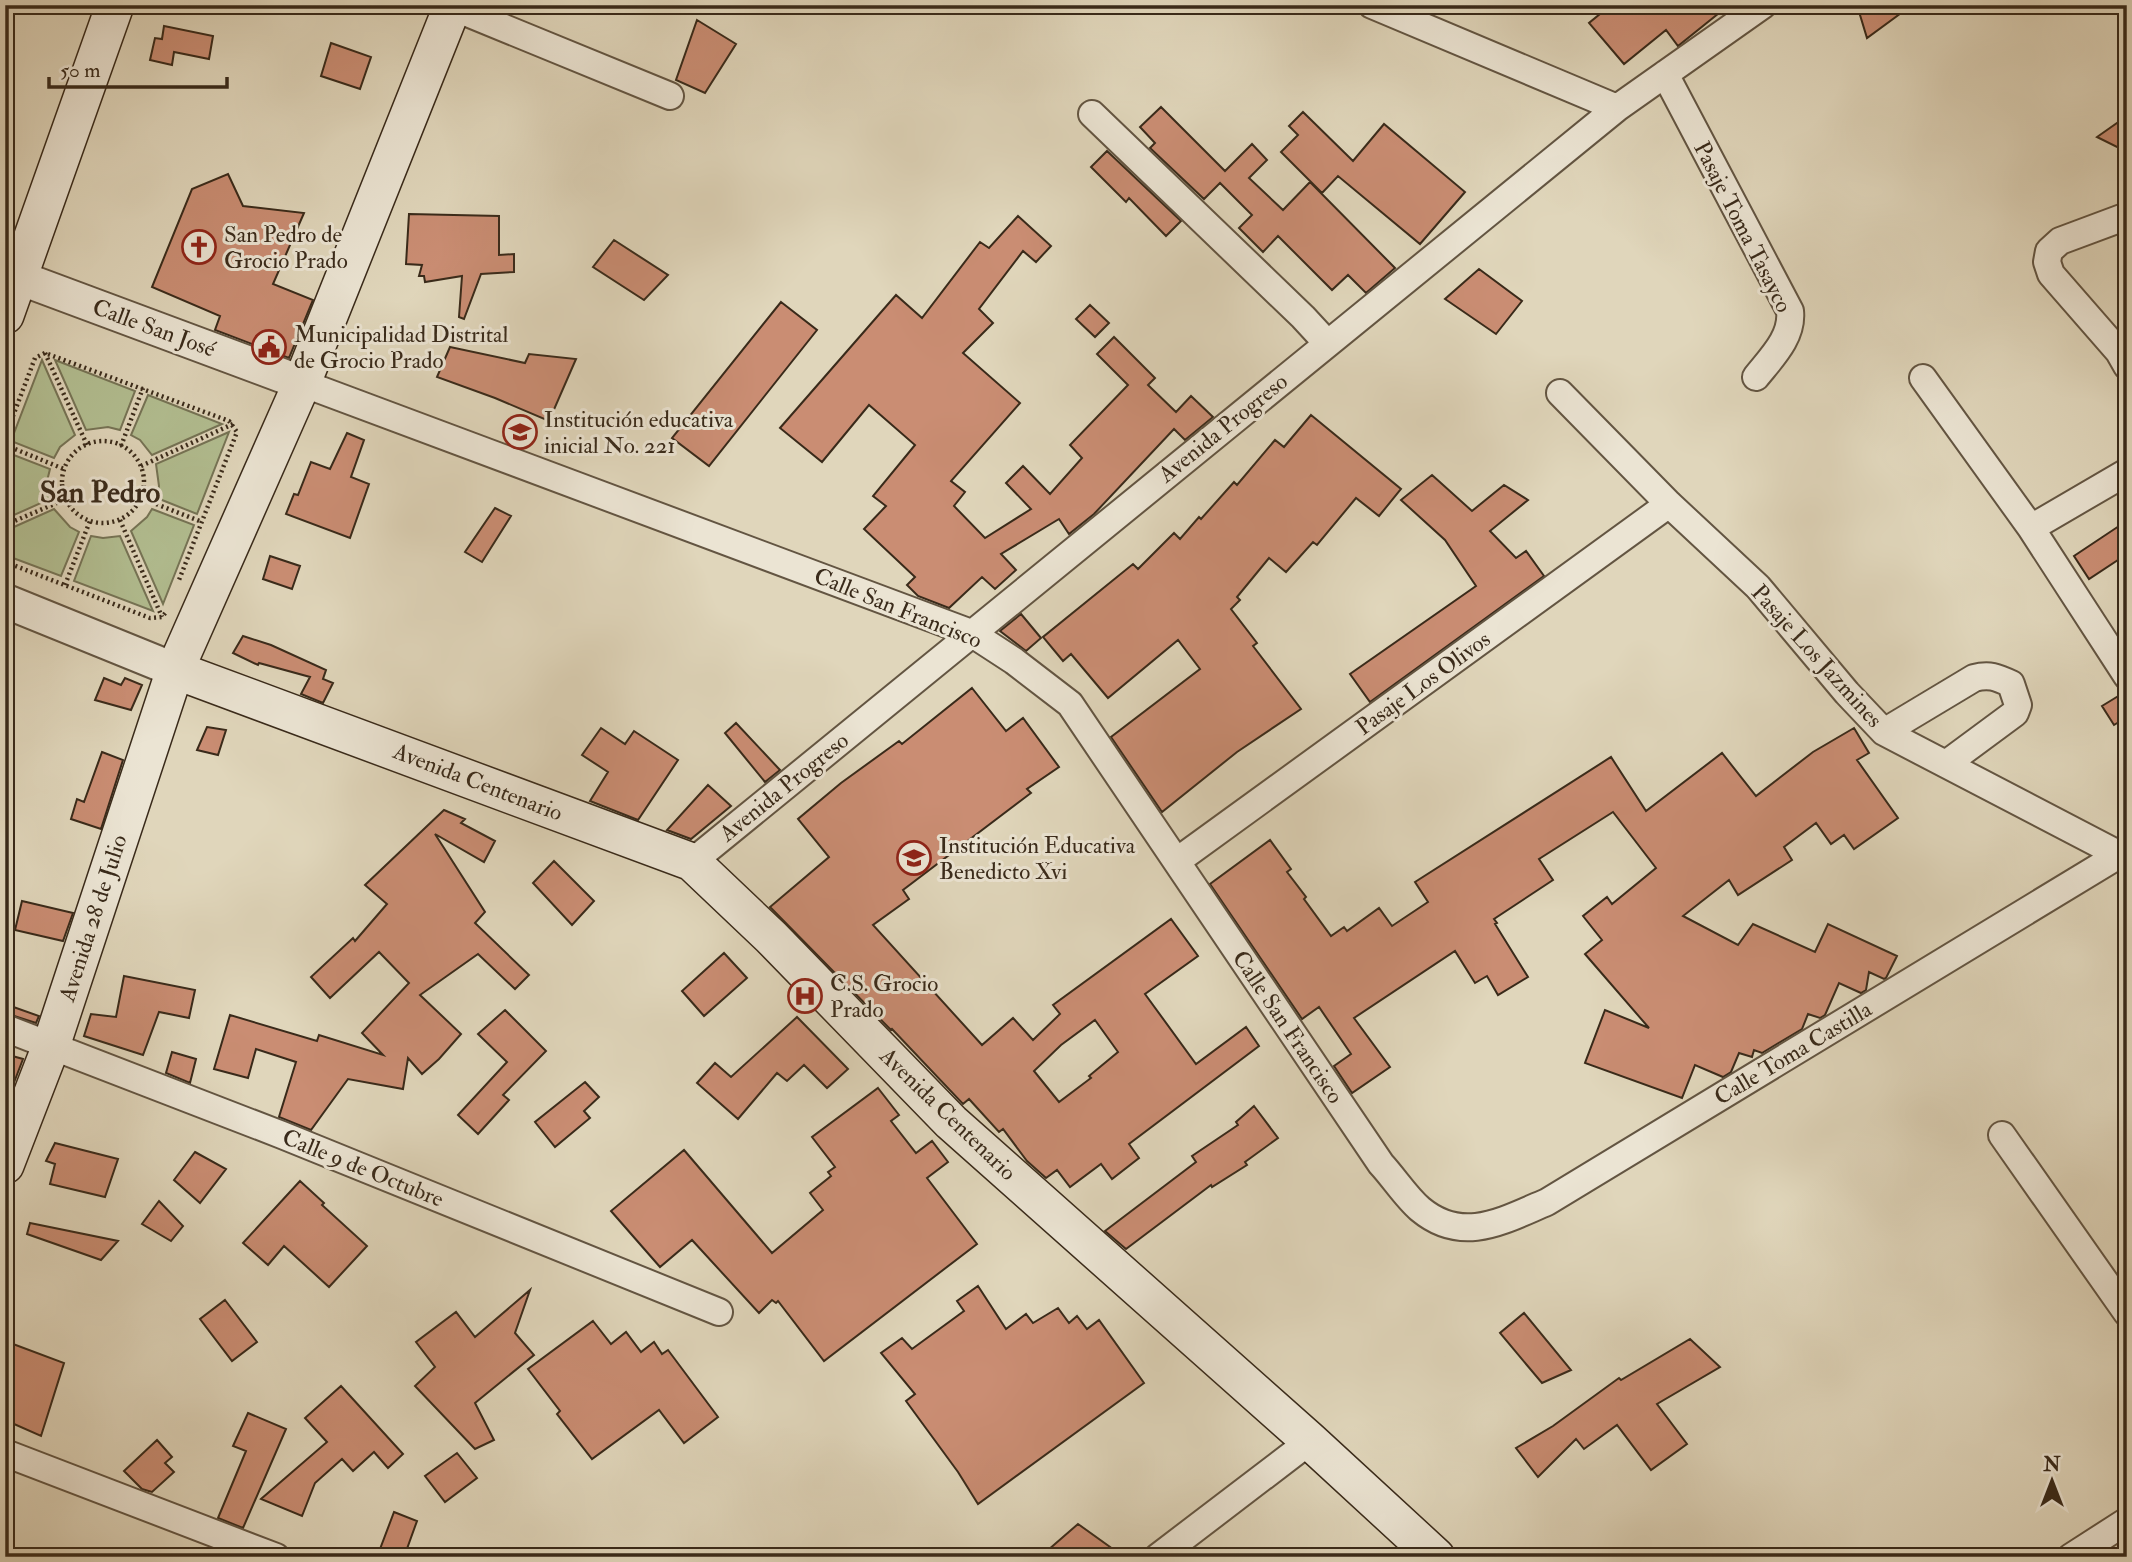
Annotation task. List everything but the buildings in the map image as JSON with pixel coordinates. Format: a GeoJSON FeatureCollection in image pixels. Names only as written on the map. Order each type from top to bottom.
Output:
{"type":"FeatureCollection","features":[{"type":"Feature","properties":{"kind":"main road"},"geometry":{"type":"LineString","coordinates":[[5,315],[12,276],[115,5]]}},
{"type":"Feature","properties":{"kind":"main road","name":"Avenida 28 de Julio"},"geometry":{"type":"LineString","coordinates":[[5,1165],[51,1046],[175,670],[302,383],[451,6]]}},
{"type":"Feature","properties":{"kind":"main road","name":"Avenida Centenario"},"geometry":{"type":"LineString","coordinates":[[175,670],[692,862],[771,937],[951,1122],[1310,1441],[1436,1557]]}},
{"type":"Feature","properties":{"kind":"street"},"geometry":{"type":"LineString","coordinates":[[1372,5],[1617,108]]}},
{"type":"Feature","properties":{"kind":"street","name":"Avenida Progreso"},"geometry":{"type":"LineString","coordinates":[[692,862],[1617,108],[1763,5]]}},
{"type":"Feature","properties":{"kind":"street"},"geometry":{"type":"LineString","coordinates":[[451,6],[670,96]]}},
{"type":"Feature","properties":{"kind":"street","name":"Pasaje Toma Tasayco"},"geometry":{"type":"LineString","coordinates":[[1665,74],[1790,312],[1791,324],[1785,337],[1756,377]]}},
{"type":"Feature","properties":{"kind":"street"},"geometry":{"type":"LineString","coordinates":[[1092,114],[1327,343]]}},
{"type":"Feature","properties":{"kind":"street"},"geometry":{"type":"LineString","coordinates":[[2127,216],[2060,241],[2049,251],[2047,262],[2051,274],[2119,352],[2127,366]]}},
{"type":"Feature","properties":{"kind":"street","name":"Calle San José"},"geometry":{"type":"LineString","coordinates":[[12,276],[302,383]]}},
{"type":"Feature","properties":{"kind":"street"},"geometry":{"type":"LineString","coordinates":[[1923,378],[2031,528],[2127,676]]}},
{"type":"Feature","properties":{"kind":"street","name":"Calle San Francisco"},"geometry":{"type":"LineString","coordinates":[[302,383],[971,633],[1014,661],[1070,704],[1381,1164],[1420,1210],[1450,1226]]}},
{"type":"Feature","properties":{"kind":"street","name":"Pasaje Los Jazmines"},"geometry":{"type":"LineString","coordinates":[[1560,393],[1669,504],[1758,587],[1884,732],[2123,853]]}},
{"type":"Feature","properties":{"kind":"street"},"geometry":{"type":"LineString","coordinates":[[2031,528],[2127,472]]}},
{"type":"Feature","properties":{"kind":"street","name":"Pasaje Los Olivos"},"geometry":{"type":"LineString","coordinates":[[1177,861],[1669,504]]}},
{"type":"Feature","properties":{"kind":"street"},"geometry":{"type":"LineString","coordinates":[[5,601],[175,670]]}},
{"type":"Feature","properties":{"kind":"street"},"geometry":{"type":"LineString","coordinates":[[1884,732],[1973,678],[1996,676],[2011,684],[2018,705],[2015,713],[1946,764]]}},
{"type":"Feature","properties":{"kind":"street","name":"Calle Toma Castilla"},"geometry":{"type":"LineString","coordinates":[[1450,1226],[1489,1227],[1547,1202],[2123,853]]}},
{"type":"Feature","properties":{"kind":"street","name":"Calle 9 de Octubre"},"geometry":{"type":"LineString","coordinates":[[5,1028],[282,1135],[719,1312]]}},
{"type":"Feature","properties":{"kind":"street"},"geometry":{"type":"LineString","coordinates":[[2003,1135],[2127,1313]]}},
{"type":"Feature","properties":{"kind":"street"},"geometry":{"type":"LineString","coordinates":[[1158,1557],[1310,1441]]}},
{"type":"Feature","properties":{"kind":"street"},"geometry":{"type":"LineString","coordinates":[[5,1453],[233,1549],[276,1557]]}},
{"type":"Feature","properties":{"kind":"street"},"geometry":{"type":"LineString","coordinates":[[2071,1557],[2127,1521]]}},
{"type":"Feature","properties":{"kind":"path"},"geometry":{"type":"LineString","coordinates":[[45,353],[87,445]]}},
{"type":"Feature","properties":{"kind":"path"},"geometry":{"type":"LineString","coordinates":[[5,438],[35,358],[45,353],[233,424],[237,432],[178,584]]}},
{"type":"Feature","properties":{"kind":"path"},"geometry":{"type":"LineString","coordinates":[[121,446],[143,388]]}},
{"type":"Feature","properties":{"kind":"path"},"geometry":{"type":"LineString","coordinates":[[141,466],[233,424]]}},
{"type":"Feature","properties":{"kind":"path"},"geometry":{"type":"LineString","coordinates":[[110,442],[121,446],[136,458],[141,466],[144,477],[141,498],[136,507],[120,520],[110,523],[90,521],[71,509],[65,499],[62,479],[64,469],[70,459],[87,445],[110,442]]}},
{"type":"Feature","properties":{"kind":"path"},"geometry":{"type":"LineString","coordinates":[[5,445],[64,469]]}},
{"type":"Feature","properties":{"kind":"path"},"geometry":{"type":"LineString","coordinates":[[141,498],[202,522]]}},
{"type":"Feature","properties":{"kind":"path"},"geometry":{"type":"LineString","coordinates":[[5,525],[65,499]]}},
{"type":"Feature","properties":{"kind":"path"},"geometry":{"type":"LineString","coordinates":[[120,520],[162,617]]}},
{"type":"Feature","properties":{"kind":"path"},"geometry":{"type":"LineString","coordinates":[[65,585],[90,521]]}},
{"type":"Feature","properties":{"kind":"path"},"geometry":{"type":"LineString","coordinates":[[5,562],[150,618],[162,617],[168,609]]}},
{"type":"Feature","properties":{"kind":"green space"},"geometry":{"type":"Polygon","coordinates":[[[42,360],[75,435],[60,447],[54,458],[11,441],[42,360]]]}},
{"type":"Feature","properties":{"kind":"green space"},"geometry":{"type":"Polygon","coordinates":[[[55,360],[135,391],[120,430],[108,427],[86,430],[55,360]]]}},
{"type":"Feature","properties":{"kind":"green space"},"geometry":{"type":"Polygon","coordinates":[[[148,395],[222,424],[152,455],[140,440],[131,435],[148,395]]]}},
{"type":"Feature","properties":{"kind":"green space"},"geometry":{"type":"Polygon","coordinates":[[[229,432],[197,514],[157,498],[159,486],[156,464],[229,432]]]}},
{"type":"Feature","properties":{"kind":"green space"},"geometry":{"type":"Polygon","coordinates":[[[6,452],[50,469],[47,481],[50,499],[5,519],[6,452]]]}},
{"type":"Feature","properties":{"kind":"green space"},"geometry":{"type":"Polygon","coordinates":[[[54,509],[70,527],[79,532],[61,576],[5,555],[5,531],[54,509]]]}},
{"type":"Feature","properties":{"kind":"green space"},"geometry":{"type":"Polygon","coordinates":[[[152,509],[194,525],[163,604],[131,531],[152,509]]]}},
{"type":"Feature","properties":{"kind":"green space"},"geometry":{"type":"Polygon","coordinates":[[[91,536],[120,536],[153,611],[74,581],[91,536]]]}},
{"type":"Feature","properties":{"kind":"place","name":"San Pedro de Grocio Prado"},"geometry":{"type":"Point","coordinates":[199,247]}},
{"type":"Feature","properties":{"kind":"place","name":"Municipalidad Distrital de Grocio Prado"},"geometry":{"type":"Point","coordinates":[269,347]}},
{"type":"Feature","properties":{"kind":"place","name":"Institución educativa inicial No. 221"},"geometry":{"type":"Point","coordinates":[520,432]}},
{"type":"Feature","properties":{"kind":"place","name":"Institución Educativa Benedicto Xvi"},"geometry":{"type":"Point","coordinates":[914,858]}},
{"type":"Feature","properties":{"kind":"place","name":"C.S. Grocio Prado"},"geometry":{"type":"Point","coordinates":[805,996]}},
{"type":"Feature","properties":{"kind":"district","name":"San Pedro"},"geometry":{"type":"Point","coordinates":[100,492]}}]}
